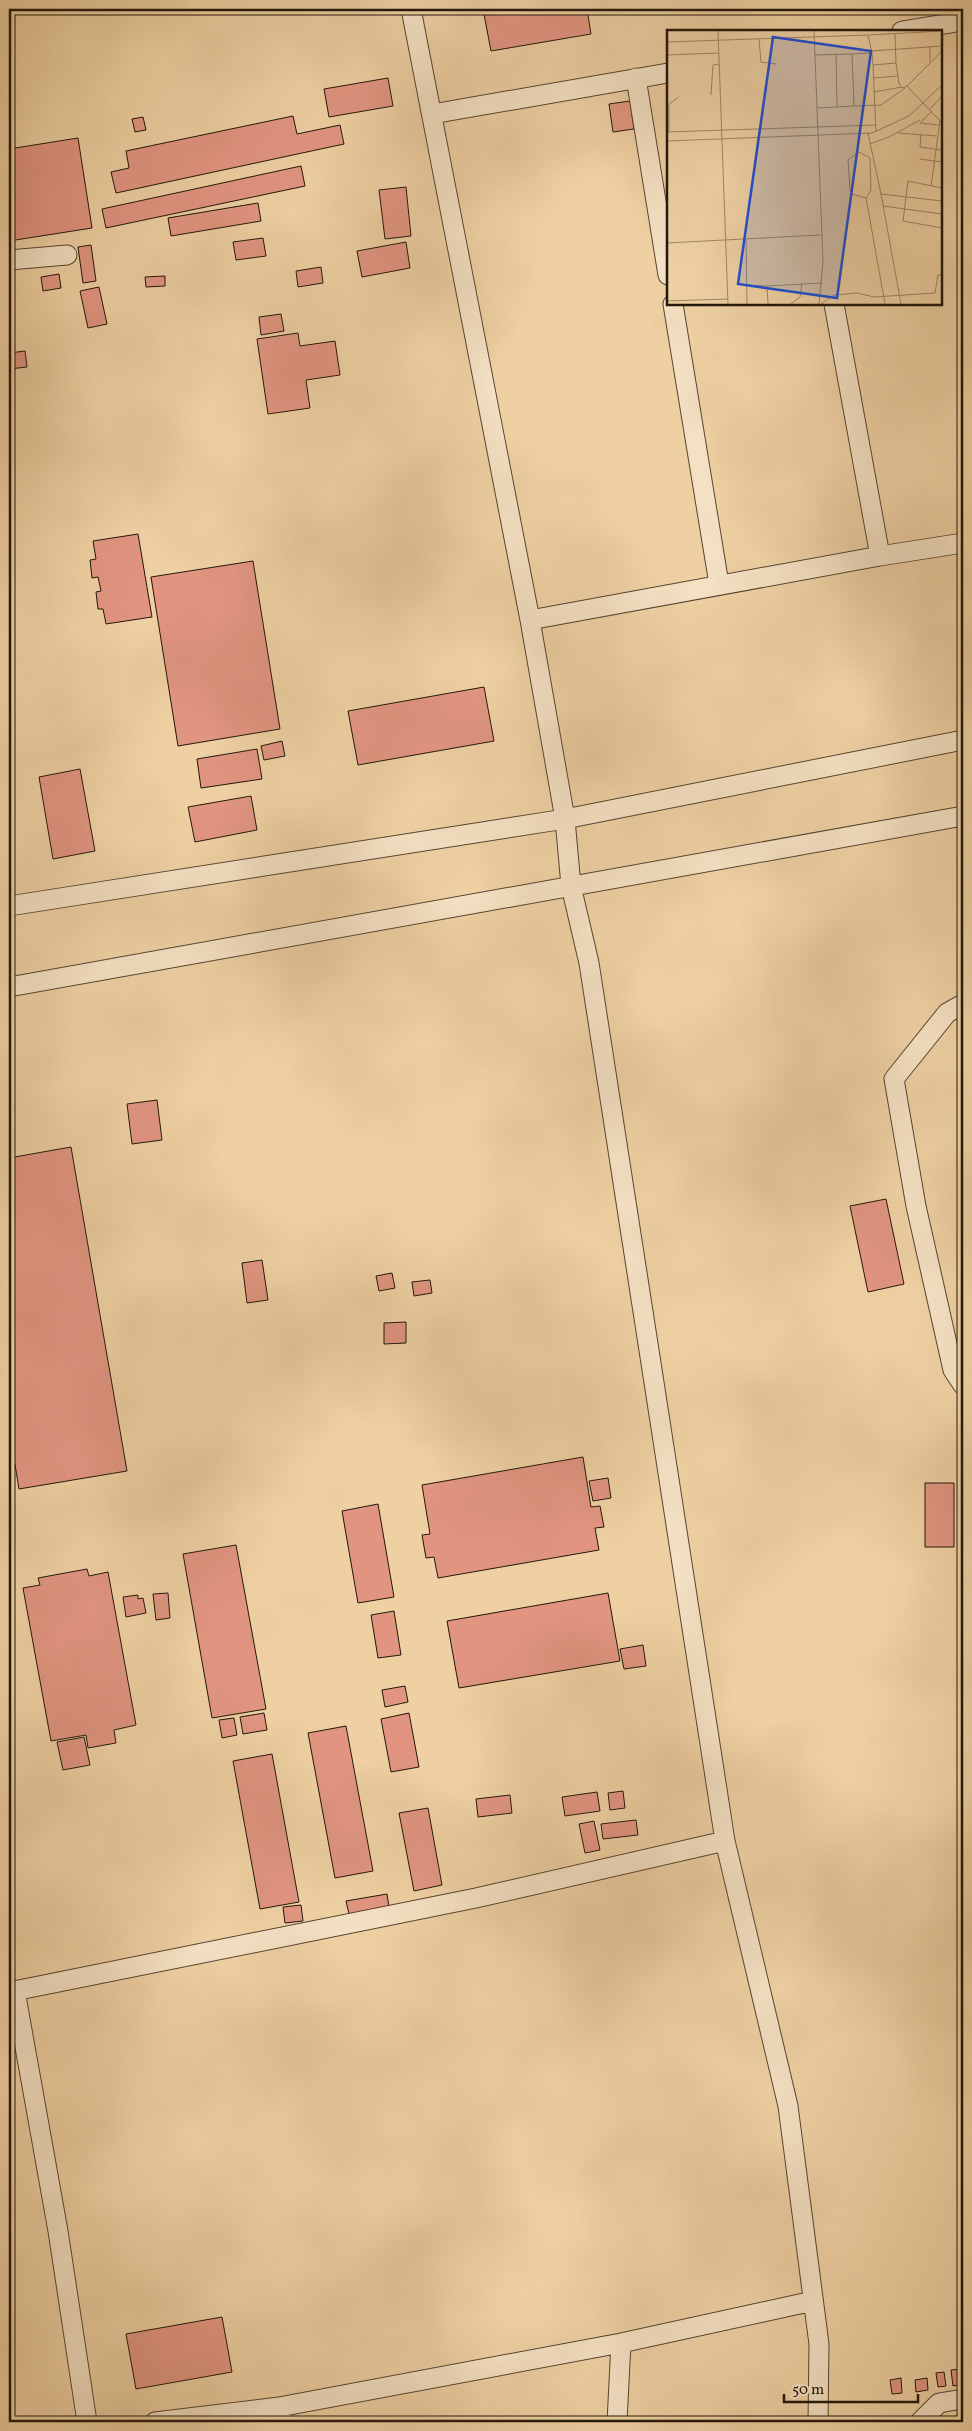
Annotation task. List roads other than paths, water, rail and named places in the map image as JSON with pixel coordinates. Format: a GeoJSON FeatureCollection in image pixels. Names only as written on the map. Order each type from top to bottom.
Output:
{"type":"FeatureCollection","features":[{"type":"Feature","properties":{"kind":"street"},"geometry":{"type":"LineString","coordinates":[[411,9],[530,620],[564,819],[570,886],[589,963],[725,1841],[788,2106],[819,2344],[818,2422]]}},
{"type":"Feature","properties":{"kind":"street"},"geometry":{"type":"LineString","coordinates":[[908,30],[963,21]]}},
{"type":"Feature","properties":{"kind":"street"},"geometry":{"type":"LineString","coordinates":[[432,114],[667,73]]}},
{"type":"Feature","properties":{"kind":"street"},"geometry":{"type":"LineString","coordinates":[[636,78],[667,269]]}},
{"type":"Feature","properties":{"kind":"street"},"geometry":{"type":"LineString","coordinates":[[9,260],[67,255]]}},
{"type":"Feature","properties":{"kind":"street"},"geometry":{"type":"LineString","coordinates":[[673,305],[719,584]]}},
{"type":"Feature","properties":{"kind":"street"},"geometry":{"type":"LineString","coordinates":[[834,305],[880,556]]}},
{"type":"Feature","properties":{"kind":"street"},"geometry":{"type":"LineString","coordinates":[[530,620],[719,584],[963,543]]}},
{"type":"Feature","properties":{"kind":"street"},"geometry":{"type":"LineString","coordinates":[[9,906],[564,819],[963,740]]}},
{"type":"Feature","properties":{"kind":"street"},"geometry":{"type":"LineString","coordinates":[[9,986],[963,816]]}},
{"type":"Feature","properties":{"kind":"street"},"geometry":{"type":"LineString","coordinates":[[963,1004],[947,1013],[894,1079],[916,1206],[953,1370],[963,1385]]}},
{"type":"Feature","properties":{"kind":"street"},"geometry":{"type":"LineString","coordinates":[[87,2422],[58,2231],[12,1991],[476,1898],[725,1841]]}},
{"type":"Feature","properties":{"kind":"street"},"geometry":{"type":"LineString","coordinates":[[155,2422],[280,2415],[814,2301]]}},
{"type":"Feature","properties":{"kind":"street"},"geometry":{"type":"LineString","coordinates":[[617,2422],[621,2343]]}},
{"type":"Feature","properties":{"kind":"street"},"geometry":{"type":"LineString","coordinates":[[920,2422],[939,2403],[963,2399]]}}]}
